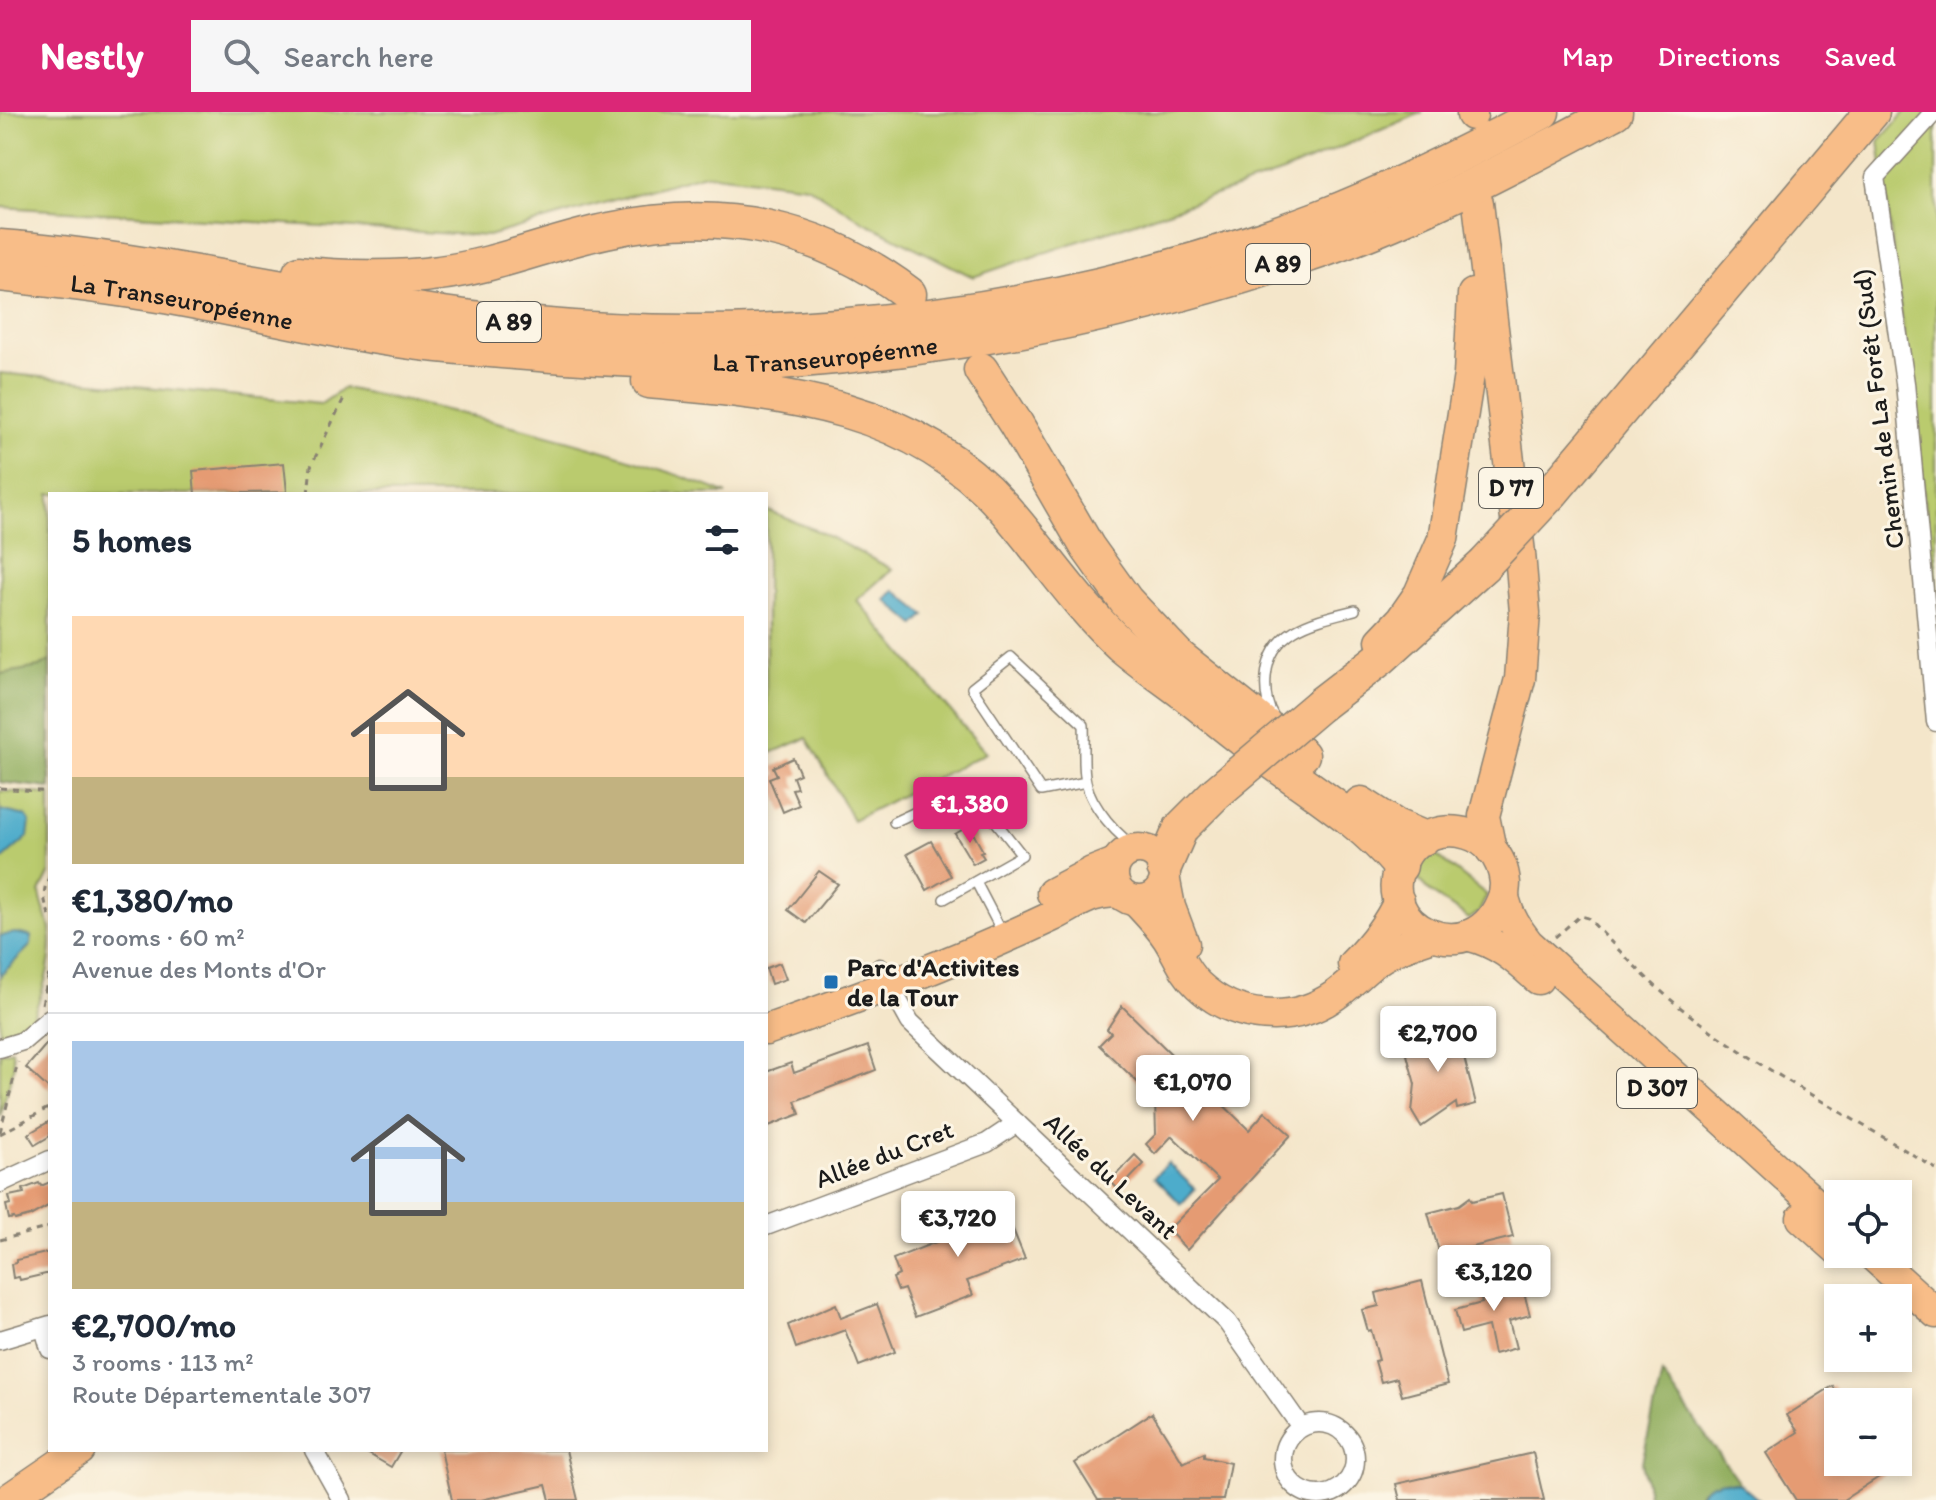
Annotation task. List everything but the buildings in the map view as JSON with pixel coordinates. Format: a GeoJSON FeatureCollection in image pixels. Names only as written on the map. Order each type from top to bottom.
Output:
{"type":"FeatureCollection","features":[{"type":"Feature","properties":{"kind":"highway","name":"La Transeuropéenne"},"geometry":{"type":"LineString","coordinates":[[0,247],[164,268],[325,297],[539,326],[746,332],[857,324],[966,312],[1031,299],[1236,247],[1321,217],[1427,172],[1542,112]]}},
{"type":"Feature","properties":{"kind":"highway","name":"La Transeuropéenne"},"geometry":{"type":"LineString","coordinates":[[0,274],[160,295],[380,337],[542,355],[777,362],[918,347],[1053,323],[1197,291],[1323,250],[1418,211],[1509,169],[1615,112]]}},
{"type":"Feature","properties":{"kind":"highway"},"geometry":{"type":"LineString","coordinates":[[1137,858],[1181,828],[1213,789],[1318,701],[1382,657],[1484,565],[1552,492],[1872,112]]}},
{"type":"Feature","properties":{"kind":"highway"},"geometry":{"type":"LineString","coordinates":[[164,268],[211,262],[326,276],[440,273],[610,230],[702,219],[733,221],[804,236],[842,251],[882,273],[909,294]]}},
{"type":"Feature","properties":{"kind":"highway"},"geometry":{"type":"LineString","coordinates":[[542,355],[583,375],[741,389],[838,407],[890,424],[949,458],[1002,505],[1083,605],[1121,645],[1281,768],[1364,827],[1400,866]]}},
{"type":"Feature","properties":{"kind":"highway"},"geometry":{"type":"LineString","coordinates":[[981,370],[1088,548],[1126,601],[1179,657],[1362,804],[1395,826],[1434,835]]}},
{"type":"Feature","properties":{"kind":"main road","name":"D 77"},"geometry":{"type":"LineString","coordinates":[[1318,701],[1401,620],[1419,594],[1443,539],[1469,375],[1479,218],[1525,613],[1520,679],[1484,816],[1491,850]]}},
{"type":"Feature","properties":{"kind":"main road","name":"D 77"},"geometry":{"type":"LineString","coordinates":[[1434,835],[1456,822],[1476,793],[1503,742]]}},
{"type":"Feature","properties":{"kind":"main road"},"geometry":{"type":"LineString","coordinates":[[1465,833],[1491,850],[1503,873],[1503,897],[1492,920],[1470,936],[1445,939],[1433,936],[1411,923],[1399,901],[1396,883],[1405,855],[1434,835],[1465,833]]}},
{"type":"Feature","properties":{"kind":"main road"},"geometry":{"type":"LineString","coordinates":[[1137,858],[1201,969],[1226,991],[1249,1000],[1271,1003],[1293,1001],[1321,989],[1347,970],[1373,944],[1399,901]]}},
{"type":"Feature","properties":{"kind":"main road"},"geometry":{"type":"LineString","coordinates":[[768,1029],[1096,893],[1151,899],[1157,894],[1137,858]]}},
{"type":"Feature","properties":{"kind":"main road"},"geometry":{"type":"LineString","coordinates":[[1137,858],[1112,879],[1155,921],[1196,983],[1212,997],[1248,1014],[1297,1013],[1314,1008],[1335,996],[1397,948],[1433,936]]}},
{"type":"Feature","properties":{"kind":"main road"},"geometry":{"type":"LineString","coordinates":[[1001,930],[1092,872],[1137,858]]}},
{"type":"Feature","properties":{"kind":"main road","name":"D 307"},"geometry":{"type":"LineString","coordinates":[[1503,897],[1511,920],[1550,965],[1824,1211]]}},
{"type":"Feature","properties":{"kind":"main road","name":"D 307"},"geometry":{"type":"LineString","coordinates":[[1470,936],[1508,951],[1824,1237]]}},
{"type":"Feature","properties":{"kind":"main road"},"geometry":{"type":"LineString","coordinates":[[768,1010],[885,978]]}},
{"type":"Feature","properties":{"kind":"main road","name":"D 307"},"geometry":{"type":"LineString","coordinates":[[1858,1268],[1876,1284]]}},
{"type":"Feature","properties":{"kind":"main road"},"geometry":{"type":"LineString","coordinates":[[1886,1268],[1936,1313]]}},
{"type":"Feature","properties":{"kind":"main road"},"geometry":{"type":"LineString","coordinates":[[1912,1316],[1936,1337]]}},
{"type":"Feature","properties":{"kind":"main road"},"geometry":{"type":"LineString","coordinates":[[7,1500],[77,1452]]}},
{"type":"Feature","properties":{"kind":"street","name":"Chemin de La Forêt (Sud)"},"geometry":{"type":"LineString","coordinates":[[1934,112],[1875,177],[1908,411],[1936,722]]}},
{"type":"Feature","properties":{"kind":"street","name":"Allée du Levant"},"geometry":{"type":"LineString","coordinates":[[885,978],[910,1022],[1227,1322],[1301,1427]]}},
{"type":"Feature","properties":{"kind":"street"},"geometry":{"type":"LineString","coordinates":[[0,1048],[23,1041],[48,1020]]}},
{"type":"Feature","properties":{"kind":"street","name":"Allée du Cret"},"geometry":{"type":"LineString","coordinates":[[768,1225],[987,1143],[1017,1123]]}},
{"type":"Feature","properties":{"kind":"street"},"geometry":{"type":"LineString","coordinates":[[0,1183],[48,1161]]}},
{"type":"Feature","properties":{"kind":"street"},"geometry":{"type":"LineString","coordinates":[[0,1340],[47,1326]]}},
{"type":"Feature","properties":{"kind":"street"},"geometry":{"type":"LineString","coordinates":[[1311,1423],[1333,1426],[1350,1440],[1355,1461],[1339,1495],[1305,1492],[1287,1477],[1283,1466],[1285,1444],[1301,1427],[1311,1423]]}},
{"type":"Feature","properties":{"kind":"street"},"geometry":{"type":"LineString","coordinates":[[315,1452],[342,1500]]}},
{"type":"Feature","properties":{"kind":"lane"},"geometry":{"type":"LineString","coordinates":[[1290,745],[1269,708],[1265,687],[1267,668],[1277,643],[1296,627],[1355,610]]}},
{"type":"Feature","properties":{"kind":"lane"},"geometry":{"type":"LineString","coordinates":[[1086,782],[1041,791],[972,688],[1011,657],[1084,725],[1086,782],[1095,801],[1137,858]]}},
{"type":"Feature","properties":{"kind":"lane"},"geometry":{"type":"LineString","coordinates":[[894,822],[935,803],[985,808],[1022,855],[944,899]]}},
{"type":"Feature","properties":{"kind":"lane"},"geometry":{"type":"LineString","coordinates":[[976,882],[1001,930]]}},
{"type":"Feature","properties":{"kind":"path"},"geometry":{"type":"LineString","coordinates":[[308,492],[311,466],[344,398]]}},
{"type":"Feature","properties":{"kind":"path"},"geometry":{"type":"LineString","coordinates":[[0,788],[48,792]]}},
{"type":"Feature","properties":{"kind":"path"},"geometry":{"type":"LineString","coordinates":[[48,879],[43,899],[48,912]]}},
{"type":"Feature","properties":{"kind":"path"},"geometry":{"type":"LineString","coordinates":[[1560,933],[1580,916],[1588,918],[1681,1008],[1830,1108],[1936,1169]]}},
{"type":"Feature","properties":{"kind":"path"},"geometry":{"type":"LineString","coordinates":[[0,1134],[48,1108]]}},
{"type":"Feature","properties":{"kind":"path"},"geometry":{"type":"LineString","coordinates":[[0,1240],[48,1228]]}},
{"type":"Feature","properties":{"kind":"green space"},"geometry":{"type":"Polygon","coordinates":[[[0,112],[1423,112],[1283,172],[973,277],[864,222],[807,186],[705,174],[488,236],[0,207],[0,112]]]}},
{"type":"Feature","properties":{"kind":"green space"},"geometry":{"type":"Polygon","coordinates":[[[1905,112],[1936,112],[1936,647],[1922,476],[1879,141],[1905,112]]]}},
{"type":"Feature","properties":{"kind":"green space"},"geometry":{"type":"Polygon","coordinates":[[[0,373],[321,404],[344,388],[490,420],[586,446],[722,492],[48,492],[48,741],[0,747],[0,373]]]}},
{"type":"Feature","properties":{"kind":"green space"},"geometry":{"type":"Polygon","coordinates":[[[768,511],[820,532],[892,569],[857,600],[986,753],[853,820],[807,738],[768,754],[768,511]]]}},
{"type":"Feature","properties":{"kind":"green space"},"geometry":{"type":"Polygon","coordinates":[[[48,662],[48,788],[0,782],[0,674],[39,667],[48,662]]]}},
{"type":"Feature","properties":{"kind":"green space"},"geometry":{"type":"Polygon","coordinates":[[[0,791],[48,794],[48,876],[40,892],[48,921],[45,980],[28,1028],[0,1042],[0,791]]]}},
{"type":"Feature","properties":{"kind":"green space"},"geometry":{"type":"Polygon","coordinates":[[[1432,852],[1487,895],[1479,912],[1469,919],[1430,892],[1415,876],[1423,858],[1432,852]]]}},
{"type":"Feature","properties":{"kind":"green space"},"geometry":{"type":"Polygon","coordinates":[[[12,1050],[14,1066],[0,1117],[0,1053],[12,1050]]]}},
{"type":"Feature","properties":{"kind":"green space"},"geometry":{"type":"Polygon","coordinates":[[[1662,1374],[1740,1484],[1723,1481],[1701,1491],[1697,1500],[1649,1500],[1642,1462],[1662,1374]]]}},
{"type":"Feature","properties":{"kind":"water"},"geometry":{"type":"Polygon","coordinates":[[[895,590],[925,615],[915,625],[886,600],[895,590]]]}},
{"type":"Feature","properties":{"kind":"water"},"geometry":{"type":"Polygon","coordinates":[[[0,810],[26,816],[30,822],[28,837],[3,859],[0,859],[0,810]]]}},
{"type":"Feature","properties":{"kind":"water"},"geometry":{"type":"Polygon","coordinates":[[[15,933],[31,936],[31,945],[0,976],[0,936],[15,933]]]}},
{"type":"Feature","properties":{"kind":"water"},"geometry":{"type":"Polygon","coordinates":[[[1168,1163],[1195,1189],[1181,1204],[1154,1177],[1168,1163]]]}},
{"type":"Feature","properties":{"kind":"water"},"geometry":{"type":"Polygon","coordinates":[[[1723,1481],[1740,1484],[1759,1500],[1697,1500],[1707,1487],[1723,1481]]]}},
{"type":"Feature","properties":{"kind":"place","name":"Parc d'Activites de la Tour"},"geometry":{"type":"Point","coordinates":[831,982]}}]}
